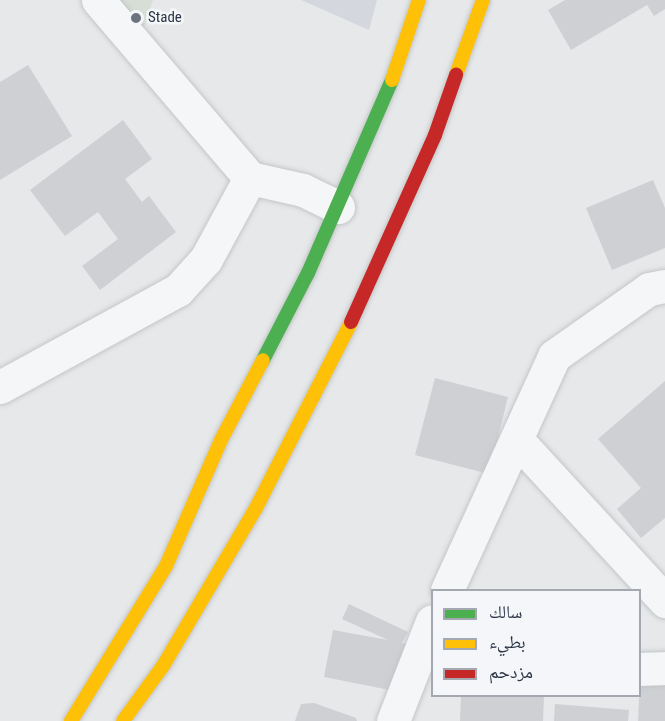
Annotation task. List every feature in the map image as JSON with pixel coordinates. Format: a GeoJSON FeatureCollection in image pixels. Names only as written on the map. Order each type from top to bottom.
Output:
{"type":"FeatureCollection","features":[{"type":"Feature","properties":{"kind":"highway"},"geometry":{"type":"LineString","coordinates":[[71,721],[166,566],[221,440],[338,207],[378,119],[419,0]]}},
{"type":"Feature","properties":{"kind":"highway"},"geometry":{"type":"LineString","coordinates":[[123,721],[162,666],[256,508],[347,331],[435,135],[483,0]]}},
{"type":"Feature","properties":{"kind":"street"},"geometry":{"type":"LineString","coordinates":[[99,0],[250,178],[303,190],[338,207]]}},
{"type":"Feature","properties":{"kind":"street"},"geometry":{"type":"LineString","coordinates":[[0,387],[178,290],[206,259],[250,178]]}},
{"type":"Feature","properties":{"kind":"street"},"geometry":{"type":"LineString","coordinates":[[448,589],[518,440],[554,356],[650,289],[665,286]]}},
{"type":"Feature","properties":{"kind":"street"},"geometry":{"type":"LineString","coordinates":[[518,440],[665,601]]}},
{"type":"Feature","properties":{"kind":"street"},"geometry":{"type":"LineString","coordinates":[[393,721],[429,638]]}},
{"type":"Feature","properties":{"kind":"street"},"geometry":{"type":"LineString","coordinates":[[641,669],[665,668]]}},
{"type":"Feature","properties":{"kind":"shaded area","name":"Stade"},"geometry":{"type":"Polygon","coordinates":[[[109,0],[153,0],[141,36],[109,0]]]}},
{"type":"Feature","properties":{"kind":"shaded area"},"geometry":{"type":"Polygon","coordinates":[[[301,0],[377,0],[369,30],[301,0]]]}},
{"type":"Feature","properties":{"kind":"building"},"geometry":{"type":"Polygon","coordinates":[[[565,0],[665,0],[665,9],[654,16],[647,5],[571,50],[548,10],[565,0]]]}},
{"type":"Feature","properties":{"kind":"building"},"geometry":{"type":"Polygon","coordinates":[[[28,65],[72,136],[0,180],[0,82],[28,65]]]}},
{"type":"Feature","properties":{"kind":"building"},"geometry":{"type":"Polygon","coordinates":[[[123,120],[152,159],[125,179],[142,202],[149,196],[176,232],[100,290],[82,266],[118,239],[98,212],[65,236],[30,190],[123,120]]]}},
{"type":"Feature","properties":{"kind":"building"},"geometry":{"type":"Polygon","coordinates":[[[653,180],[665,208],[665,248],[612,270],[586,208],[653,180]]]}},
{"type":"Feature","properties":{"kind":"building"},"geometry":{"type":"Polygon","coordinates":[[[435,378],[508,397],[489,474],[415,455],[435,378]]]}},
{"type":"Feature","properties":{"kind":"building"},"geometry":{"type":"Polygon","coordinates":[[[665,381],[665,518],[641,538],[617,509],[641,488],[598,439],[665,381]]]}},
{"type":"Feature","properties":{"kind":"building"},"geometry":{"type":"Polygon","coordinates":[[[349,604],[408,632],[402,643],[409,644],[400,692],[324,677],[333,630],[388,640],[342,619],[349,604]]]}},
{"type":"Feature","properties":{"kind":"building"},"geometry":{"type":"Polygon","coordinates":[[[641,681],[665,682],[665,721],[638,721],[641,681]]]}},
{"type":"Feature","properties":{"kind":"building"},"geometry":{"type":"Polygon","coordinates":[[[461,697],[544,697],[543,721],[460,721],[461,697]]]}},
{"type":"Feature","properties":{"kind":"building"},"geometry":{"type":"Polygon","coordinates":[[[314,703],[356,718],[357,721],[295,721],[301,704],[314,703]]]}},
{"type":"Feature","properties":{"kind":"building"},"geometry":{"type":"Polygon","coordinates":[[[555,704],[629,710],[628,721],[554,721],[555,704]]]}},
{"type":"Feature","properties":{"kind":"traffic: fast"},"geometry":{"type":"LineString","coordinates":[[263,360],[308,273],[392,80]]}},
{"type":"Feature","properties":{"kind":"traffic: slow"},"geometry":{"type":"LineString","coordinates":[[392,80],[419,0]]}},
{"type":"Feature","properties":{"kind":"traffic: slow"},"geometry":{"type":"LineString","coordinates":[[456,75],[483,0]]}},
{"type":"Feature","properties":{"kind":"traffic: slow"},"geometry":{"type":"LineString","coordinates":[[123,721],[163,666],[256,508],[351,322]]}},
{"type":"Feature","properties":{"kind":"traffic: slow"},"geometry":{"type":"LineString","coordinates":[[71,721],[166,566],[221,440],[263,360]]}},
{"type":"Feature","properties":{"kind":"traffic: jam"},"geometry":{"type":"LineString","coordinates":[[351,322],[435,135],[456,75]]}},
{"type":"Feature","properties":{"kind":"place","name":"Stade"},"geometry":{"type":"Point","coordinates":[136,18]}}]}
